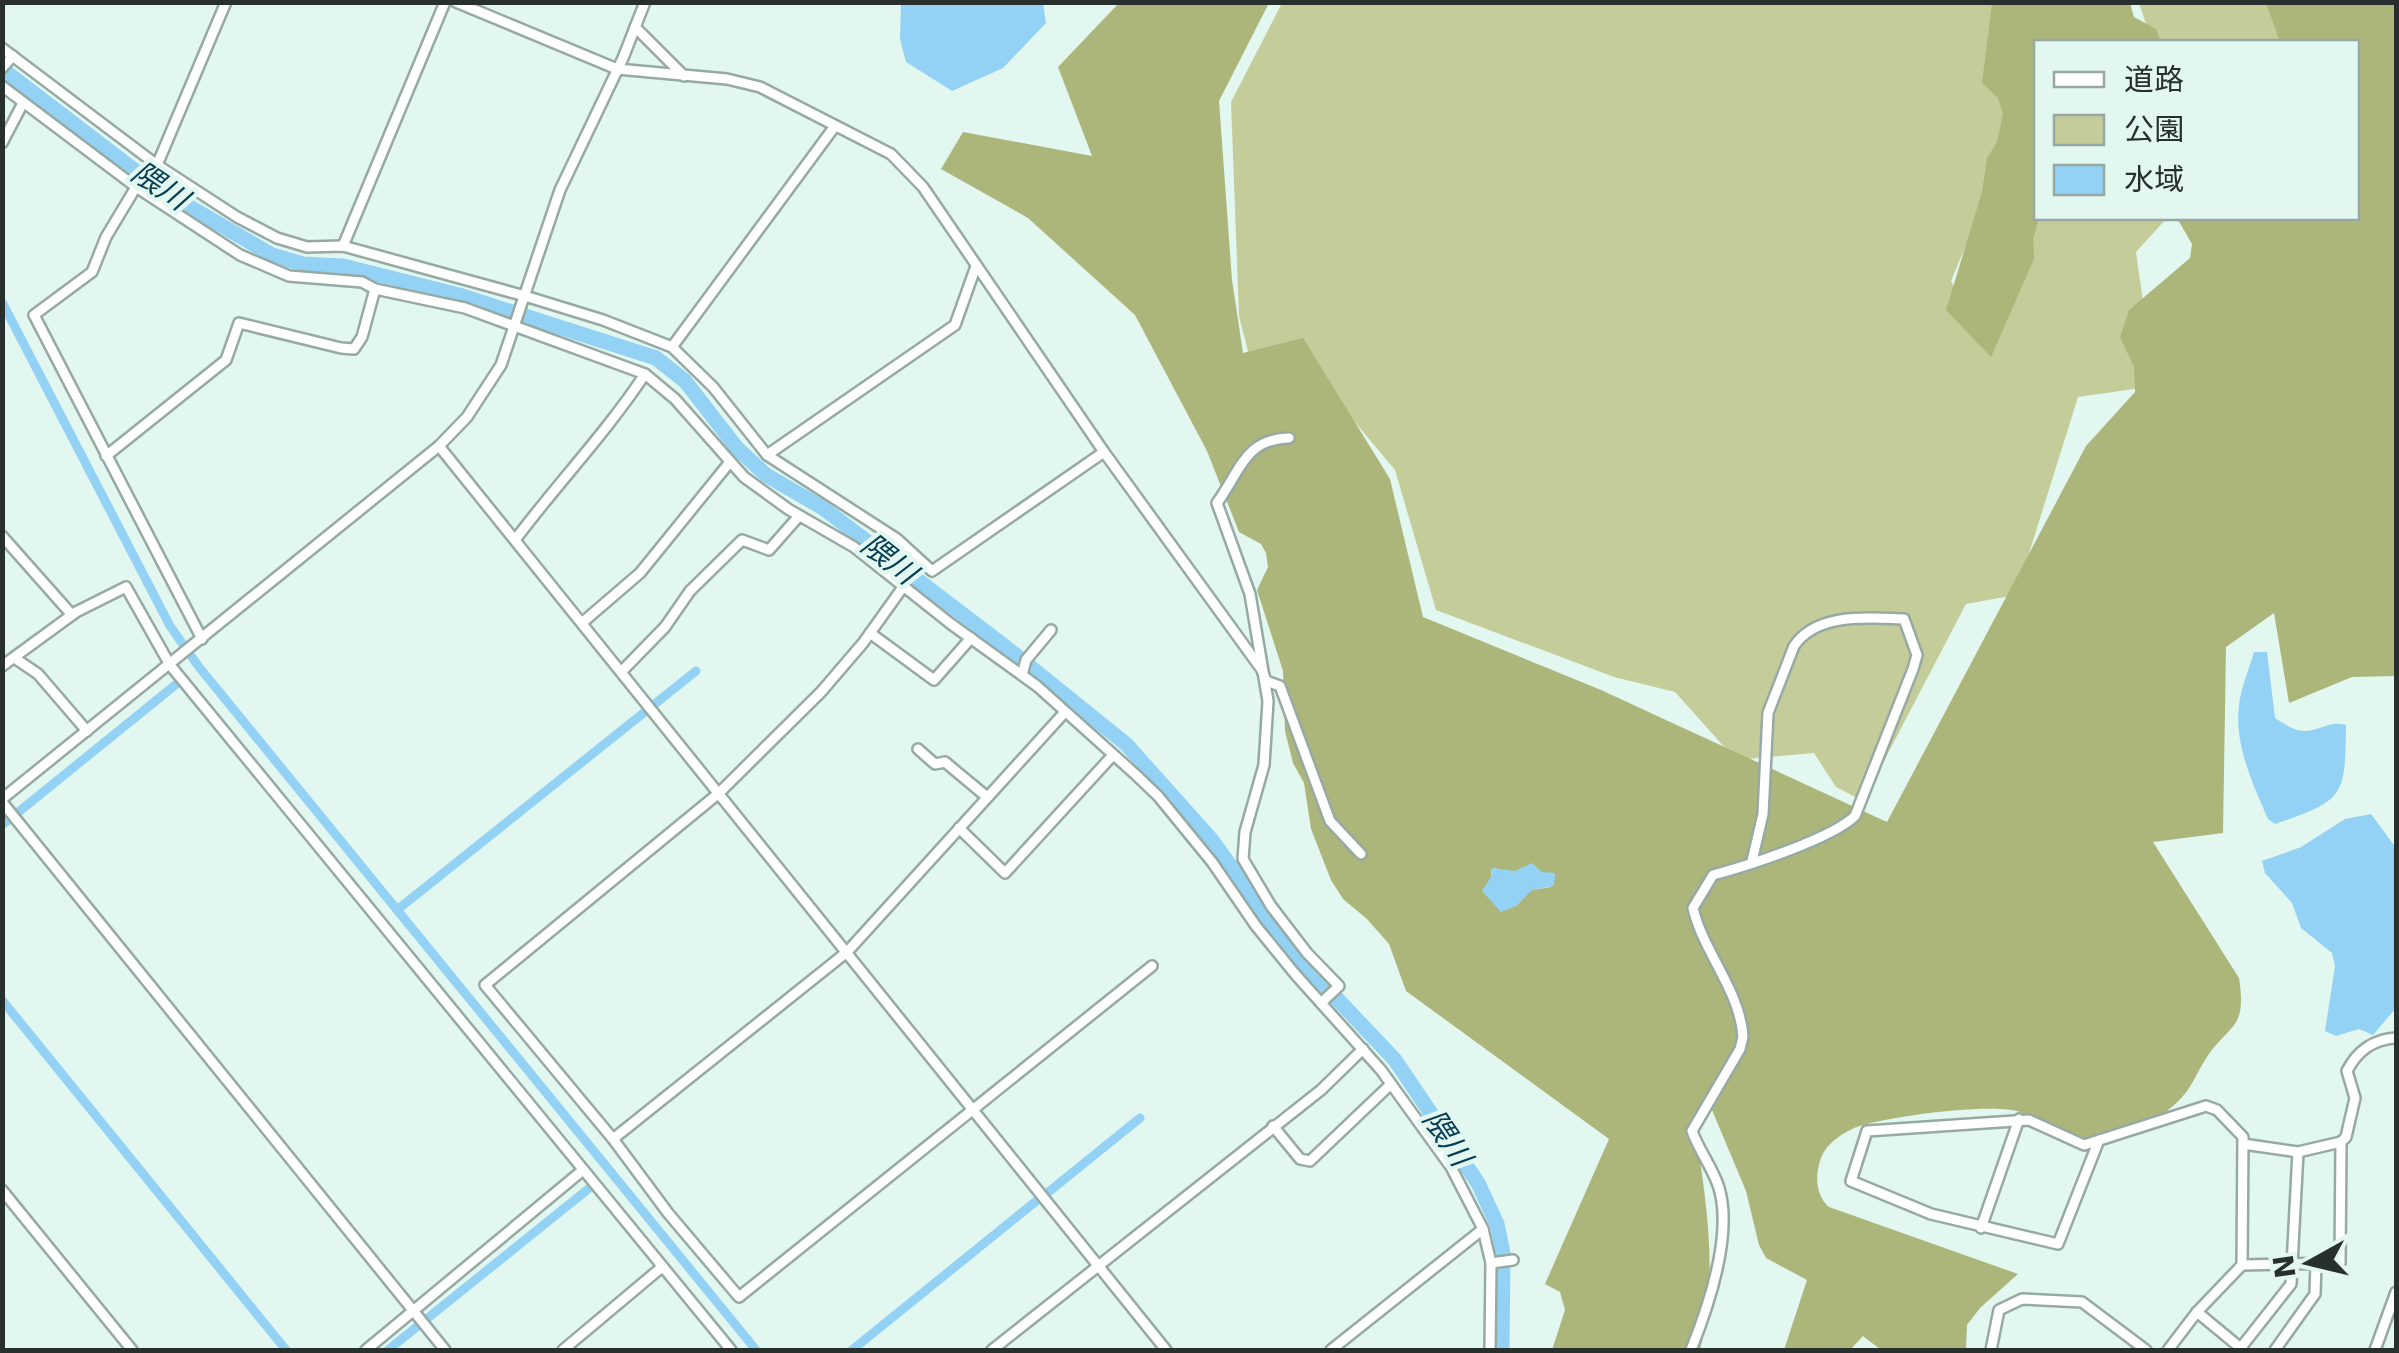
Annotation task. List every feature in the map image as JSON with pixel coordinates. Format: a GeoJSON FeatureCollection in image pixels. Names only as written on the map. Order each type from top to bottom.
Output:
{"type":"FeatureCollection","features":[{"type":"Feature","properties":{"kind":"street"},"geometry":{"type":"LineString","coordinates":[[158,165],[226,2]]}},
{"type":"Feature","properties":{"kind":"street"},"geometry":{"type":"LineString","coordinates":[[343,246],[444,2]]}},
{"type":"Feature","properties":{"kind":"street"},"geometry":{"type":"LineString","coordinates":[[456,2],[617,69],[745,82],[891,154],[908,168],[1264,676],[1280,686],[1330,821],[1361,854]]}},
{"type":"Feature","properties":{"kind":"street"},"geometry":{"type":"LineString","coordinates":[[446,1350],[2,801],[440,446],[483,397],[501,366],[560,190],[645,2]]}},
{"type":"Feature","properties":{"kind":"street"},"geometry":{"type":"LineString","coordinates":[[635,27],[684,76]]}},
{"type":"Feature","properties":{"kind":"street"},"geometry":{"type":"LineString","coordinates":[[2,48],[8,62],[237,217],[277,238],[308,246],[343,246],[525,296],[672,347],[712,387],[767,455],[897,539],[932,571],[1104,452]]}},
{"type":"Feature","properties":{"kind":"street"},"geometry":{"type":"LineString","coordinates":[[2,86],[136,187],[240,255],[289,276],[362,282],[375,289],[464,308],[645,374],[675,399],[744,477],[799,516],[854,547],[1022,675],[1158,796],[1212,862],[1256,926],[1391,1084],[1451,1168],[1483,1229],[1491,1262],[1490,1350]]}},
{"type":"Feature","properties":{"kind":"street"},"geometry":{"type":"LineString","coordinates":[[4,137],[23,104]]}},
{"type":"Feature","properties":{"kind":"street"},"geometry":{"type":"LineString","coordinates":[[672,347],[835,126]]}},
{"type":"Feature","properties":{"kind":"street"},"geometry":{"type":"LineString","coordinates":[[136,187],[106,238],[92,272],[34,316],[202,639]]}},
{"type":"Feature","properties":{"kind":"street"},"geometry":{"type":"LineString","coordinates":[[767,455],[955,325],[976,266]]}},
{"type":"Feature","properties":{"kind":"street"},"geometry":{"type":"LineString","coordinates":[[106,456],[226,360],[239,323],[354,349],[362,337],[375,289]]}},
{"type":"Feature","properties":{"kind":"street"},"geometry":{"type":"LineString","coordinates":[[515,540],[554,487],[627,402],[645,374]]}},
{"type":"Feature","properties":{"kind":"street"},"geometry":{"type":"LineString","coordinates":[[1289,438],[1262,441],[1251,449],[1217,503],[1250,594],[1268,701],[1264,765],[1245,832],[1243,859],[1307,953],[1339,986],[1323,1001]]}},
{"type":"Feature","properties":{"kind":"street"},"geometry":{"type":"LineString","coordinates":[[440,446],[1166,1350]]}},
{"type":"Feature","properties":{"kind":"street"},"geometry":{"type":"LineString","coordinates":[[583,622],[640,573],[730,462]]}},
{"type":"Feature","properties":{"kind":"street"},"geometry":{"type":"LineString","coordinates":[[624,668],[665,627],[690,591],[742,540],[770,550],[799,516]]}},
{"type":"Feature","properties":{"kind":"street"},"geometry":{"type":"LineString","coordinates":[[2,536],[72,614]]}},
{"type":"Feature","properties":{"kind":"street"},"geometry":{"type":"LineString","coordinates":[[2,666],[72,614],[126,586],[172,662],[731,1350]]}},
{"type":"Feature","properties":{"kind":"street"},"geometry":{"type":"LineString","coordinates":[[903,587],[822,692],[720,792],[484,985],[614,1139],[668,1213],[738,1297],[1152,966]]}},
{"type":"Feature","properties":{"kind":"street"},"geometry":{"type":"LineString","coordinates":[[1691,1350],[1722,1246],[1725,1213],[1714,1173],[1692,1131],[1740,1049],[1743,1037],[1718,962],[1698,929],[1693,908],[1712,875],[1752,862],[1843,828],[1855,816],[1914,669],[1917,655],[1904,619],[1844,618],[1799,638],[1768,713],[1763,814],[1752,862]]}},
{"type":"Feature","properties":{"kind":"street"},"geometry":{"type":"LineString","coordinates":[[1022,675],[1026,660],[1051,630]]}},
{"type":"Feature","properties":{"kind":"street"},"geometry":{"type":"LineString","coordinates":[[870,633],[934,680],[971,638]]}},
{"type":"Feature","properties":{"kind":"street"},"geometry":{"type":"LineString","coordinates":[[16,659],[38,674],[87,731]]}},
{"type":"Feature","properties":{"kind":"street"},"geometry":{"type":"LineString","coordinates":[[614,1139],[846,952],[1065,712]]}},
{"type":"Feature","properties":{"kind":"street"},"geometry":{"type":"LineString","coordinates":[[918,749],[935,764],[945,762],[987,797]]}},
{"type":"Feature","properties":{"kind":"street"},"geometry":{"type":"LineString","coordinates":[[959,828],[1005,873],[1113,756]]}},
{"type":"Feature","properties":{"kind":"street"},"geometry":{"type":"LineString","coordinates":[[2243,1144],[2298,1152],[2341,1142],[2346,1137],[2355,1098],[2347,1071],[2353,1059],[2370,1044],[2396,1038]]}},
{"type":"Feature","properties":{"kind":"street"},"geometry":{"type":"LineString","coordinates":[[992,1350],[1321,1090],[1363,1049]]}},
{"type":"Feature","properties":{"kind":"street"},"geometry":{"type":"LineString","coordinates":[[1272,1126],[1300,1159],[1310,1161],[1391,1084]]}},
{"type":"Feature","properties":{"kind":"street"},"geometry":{"type":"LineString","coordinates":[[2098,1140],[2058,1244],[1931,1214],[1851,1181],[1867,1132],[2029,1120],[2084,1145],[2098,1140],[2206,1106],[2217,1110],[2243,1138],[2242,1265],[2197,1312],[2168,1350]]}},
{"type":"Feature","properties":{"kind":"street"},"geometry":{"type":"LineString","coordinates":[[1981,1228],[2019,1120]]}},
{"type":"Feature","properties":{"kind":"street"},"geometry":{"type":"LineString","coordinates":[[2242,1265],[2340,1263],[2341,1142]]}},
{"type":"Feature","properties":{"kind":"street"},"geometry":{"type":"LineString","coordinates":[[2197,1312],[2241,1350],[2290,1284],[2298,1152]]}},
{"type":"Feature","properties":{"kind":"street"},"geometry":{"type":"LineString","coordinates":[[366,1350],[584,1170]]}},
{"type":"Feature","properties":{"kind":"street"},"geometry":{"type":"LineString","coordinates":[[2,1190],[132,1350]]}},
{"type":"Feature","properties":{"kind":"street"},"geometry":{"type":"LineString","coordinates":[[1331,1350],[1483,1229]]}},
{"type":"Feature","properties":{"kind":"street"},"geometry":{"type":"LineString","coordinates":[[1491,1262],[1513,1260]]}},
{"type":"Feature","properties":{"kind":"street"},"geometry":{"type":"LineString","coordinates":[[2275,1350],[2316,1294],[2316,1263]]}},
{"type":"Feature","properties":{"kind":"street"},"geometry":{"type":"LineString","coordinates":[[562,1350],[662,1268]]}},
{"type":"Feature","properties":{"kind":"street"},"geometry":{"type":"LineString","coordinates":[[2375,1350],[2396,1292]]}},
{"type":"Feature","properties":{"kind":"street"},"geometry":{"type":"LineString","coordinates":[[1991,1350],[1999,1310],[2022,1299],[2082,1302],[2146,1350]]}},
{"type":"Feature","properties":{"kind":"green space"},"geometry":{"type":"Polygon","coordinates":[[[1119,3],[1269,3],[1219,101],[1232,280],[1243,353],[1303,338],[1390,479],[1423,617],[1601,690],[1887,822],[2086,446],[2135,392],[2134,367],[2120,337],[2129,310],[2190,258],[2192,244],[2178,220],[2359,220],[2359,40],[2279,40],[2266,3],[2396,3],[2396,676],[2352,677],[2289,703],[2274,613],[2226,647],[2223,833],[2153,842],[2239,978],[2241,1008],[2235,1024],[2207,1057],[2187,1092],[2168,1110],[2121,1135],[2084,1141],[2058,1138],[2020,1112],[2007,1109],[1937,1112],[1854,1128],[1834,1140],[1823,1153],[1818,1184],[1829,1207],[2018,1274],[1967,1325],[1966,1350],[1881,1350],[1863,1336],[1850,1350],[1784,1350],[1807,1280],[1766,1258],[1746,1191],[1712,1110],[1695,1126],[1710,1266],[1700,1350],[1552,1350],[1565,1310],[1560,1292],[1545,1284],[1609,1139],[1406,991],[1389,944],[1343,899],[1331,880],[1311,829],[1304,783],[1293,763],[1285,731],[1283,671],[1257,590],[1268,567],[1266,553],[1261,544],[1239,532],[1207,451],[1135,315],[1028,218],[941,169],[963,132],[1092,156],[1058,67],[1119,3]],[[1495,868],[1491,877],[1516,906],[1531,890],[1551,887],[1542,872],[1495,868]]]}},
{"type":"Feature","properties":{"kind":"green space"},"geometry":{"type":"Polygon","coordinates":[[[1282,3],[2044,3],[1999,34],[2025,104],[1951,281],[1985,342],[2035,220],[2165,220],[2136,252],[2155,386],[2078,397],[2016,595],[1966,604],[1863,801],[1836,787],[1814,753],[1736,760],[1675,692],[1614,677],[1436,610],[1395,470],[1298,354],[1251,363],[1239,316],[1231,102],[1282,3]]]}},
{"type":"Feature","properties":{"kind":"green space"},"geometry":{"type":"Polygon","coordinates":[[[1992,3],[2130,3],[2134,17],[2156,29],[2160,40],[2034,40],[2034,220],[2038,220],[2033,240],[2034,259],[1991,357],[1946,310],[1982,192],[1987,158],[1997,142],[2003,114],[1998,98],[1982,83],[1992,3]]]}},
{"type":"Feature","properties":{"kind":"green space"},"geometry":{"type":"Polygon","coordinates":[[[2139,3],[2268,3],[2288,40],[2151,40],[2139,3]]]}},
{"type":"Feature","properties":{"kind":"water"},"geometry":{"type":"Polygon","coordinates":[[[901,3],[1043,3],[1046,23],[1003,68],[952,91],[906,62],[900,39],[901,3]]]}},
{"type":"Feature","properties":{"kind":"water"},"geometry":{"type":"Polygon","coordinates":[[[2254,652],[2267,652],[2275,718],[2304,731],[2346,725],[2342,782],[2336,792],[2315,809],[2275,824],[2268,819],[2256,792],[2239,735],[2240,699],[2254,652]]]}},
{"type":"Feature","properties":{"kind":"water"},"geometry":{"type":"Polygon","coordinates":[[[2371,814],[2396,848],[2396,1008],[2373,1035],[2359,1029],[2336,1036],[2325,1031],[2335,966],[2332,953],[2301,928],[2292,903],[2265,873],[2262,861],[2301,847],[2345,819],[2371,814]]]}},
{"type":"Feature","properties":{"kind":"water"},"geometry":{"type":"Polygon","coordinates":[[[1532,863],[1542,872],[1555,873],[1554,886],[1532,890],[1516,906],[1501,912],[1482,891],[1492,868],[1515,871],[1532,863]]]}},
{"type":"Feature","properties":{"kind":"waterway","name":"隈川"},"geometry":{"type":"LineString","coordinates":[[2,69],[159,189],[272,255],[303,264],[343,266],[459,295],[656,358],[685,381],[737,448],[766,475],[823,508],[1126,744],[1211,839],[1291,950],[1395,1060],[1478,1183],[1497,1224],[1503,1253],[1502,1350]]}},
{"type":"Feature","properties":{"kind":"waterway"},"geometry":{"type":"LineString","coordinates":[[2,302],[170,626],[199,667],[756,1350]]}},
{"type":"Feature","properties":{"kind":"waterway"},"geometry":{"type":"LineString","coordinates":[[397,910],[696,671]]}},
{"type":"Feature","properties":{"kind":"waterway"},"geometry":{"type":"LineString","coordinates":[[16,814],[179,682]]}},
{"type":"Feature","properties":{"kind":"waterway"},"geometry":{"type":"LineString","coordinates":[[2,825],[10,819]]}},
{"type":"Feature","properties":{"kind":"waterway"},"geometry":{"type":"LineString","coordinates":[[2,1000],[286,1350]]}},
{"type":"Feature","properties":{"kind":"waterway"},"geometry":{"type":"LineString","coordinates":[[1046,1194],[1140,1118]]}},
{"type":"Feature","properties":{"kind":"waterway"},"geometry":{"type":"LineString","coordinates":[[388,1350],[592,1186]]}},
{"type":"Feature","properties":{"kind":"waterway"},"geometry":{"type":"LineString","coordinates":[[852,1350],[1040,1198]]}}]}
